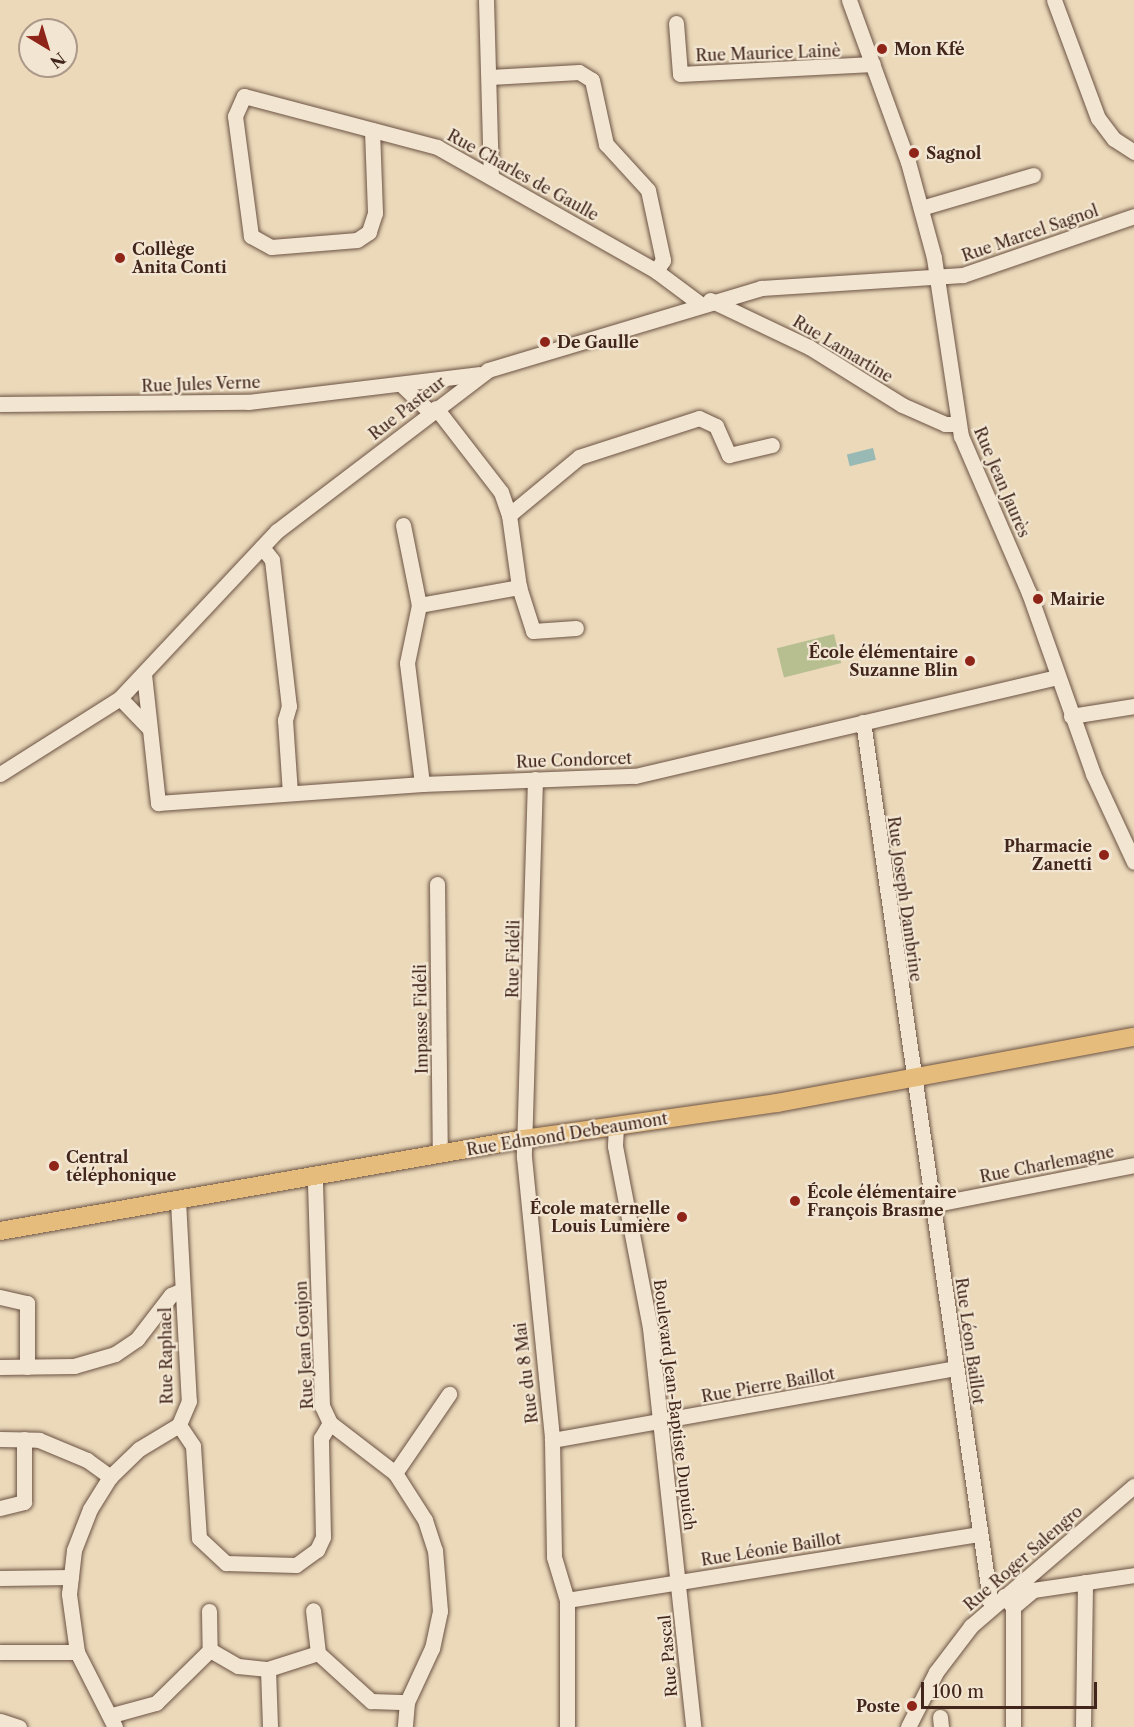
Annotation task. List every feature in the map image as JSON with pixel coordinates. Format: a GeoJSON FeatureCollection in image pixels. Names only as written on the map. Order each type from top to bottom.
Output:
{"type":"FeatureCollection","features":[{"type":"Feature","properties":{"kind":"main road","name":"Rue Edmond Debeaumont"},"geometry":{"type":"LineString","coordinates":[[0,1231],[315,1178],[524,1139],[913,1080],[1134,1037]]}},
{"type":"Feature","properties":{"kind":"street"},"geometry":{"type":"LineString","coordinates":[[486,0],[490,76],[491,177]]}},
{"type":"Feature","properties":{"kind":"street","name":"Rue Jean Jaurès"},"geometry":{"type":"LineString","coordinates":[[849,0],[921,208],[937,276],[958,424],[1029,593],[1071,716],[1134,862]]}},
{"type":"Feature","properties":{"kind":"street"},"geometry":{"type":"LineString","coordinates":[[1054,0],[1098,118],[1114,140],[1134,152]]}},
{"type":"Feature","properties":{"kind":"street","name":"Rue Maurice Lainè"},"geometry":{"type":"LineString","coordinates":[[676,23],[680,74],[873,64]]}},
{"type":"Feature","properties":{"kind":"street"},"geometry":{"type":"LineString","coordinates":[[490,76],[579,72],[592,80],[604,140],[648,190],[663,260],[656,271]]}},
{"type":"Feature","properties":{"kind":"street","name":"Rue Charles de Gaulle"},"geometry":{"type":"LineString","coordinates":[[372,130],[375,213],[369,232],[357,240],[260,244],[247,229],[234,116],[244,96],[437,147],[656,271],[704,302]]}},
{"type":"Feature","properties":{"kind":"street"},"geometry":{"type":"LineString","coordinates":[[921,208],[1033,175]]}},
{"type":"Feature","properties":{"kind":"street","name":"Rue Marcel Sagnol"},"geometry":{"type":"LineString","coordinates":[[937,276],[972,272],[1134,216]]}},
{"type":"Feature","properties":{"kind":"street","name":"Rue Pasteur"},"geometry":{"type":"LineString","coordinates":[[0,774],[120,698],[262,547],[480,374],[704,302],[810,283],[937,276]]}},
{"type":"Feature","properties":{"kind":"street","name":"Rue Lamartine"},"geometry":{"type":"LineString","coordinates":[[704,302],[809,347],[902,405],[945,424],[958,424]]}},
{"type":"Feature","properties":{"kind":"street","name":"Rue Jules Verne"},"geometry":{"type":"LineString","coordinates":[[0,404],[207,403],[403,386],[480,374]]}},
{"type":"Feature","properties":{"kind":"street"},"geometry":{"type":"LineString","coordinates":[[424,381],[438,407],[501,492],[509,515],[519,587],[533,630],[576,628]]}},
{"type":"Feature","properties":{"kind":"street"},"geometry":{"type":"LineString","coordinates":[[403,386],[438,407]]}},
{"type":"Feature","properties":{"kind":"street"},"geometry":{"type":"LineString","coordinates":[[509,515],[579,457],[699,418],[716,426],[729,455],[772,445]]}},
{"type":"Feature","properties":{"kind":"street"},"geometry":{"type":"LineString","coordinates":[[403,525],[419,606],[407,663],[422,784]]}},
{"type":"Feature","properties":{"kind":"street"},"geometry":{"type":"LineString","coordinates":[[262,547],[272,560],[289,706],[285,720],[290,793]]}},
{"type":"Feature","properties":{"kind":"street"},"geometry":{"type":"LineString","coordinates":[[419,606],[519,587]]}},
{"type":"Feature","properties":{"kind":"street","name":"Rue Condorcet"},"geometry":{"type":"LineString","coordinates":[[144,674],[158,803],[422,784],[635,776],[1056,677]]}},
{"type":"Feature","properties":{"kind":"street"},"geometry":{"type":"LineString","coordinates":[[120,698],[150,728]]}},
{"type":"Feature","properties":{"kind":"street"},"geometry":{"type":"LineString","coordinates":[[1071,716],[1134,706]]}},
{"type":"Feature","properties":{"kind":"street","name":"Rue Joseph Dambrine"},"geometry":{"type":"LineString","coordinates":[[862,723],[913,1080]]}},
{"type":"Feature","properties":{"kind":"street","name":"Rue Fidéli"},"geometry":{"type":"LineString","coordinates":[[524,1139],[535,779]]}},
{"type":"Feature","properties":{"kind":"street","name":"Impasse Fidéli"},"geometry":{"type":"LineString","coordinates":[[438,884],[440,1154]]}},
{"type":"Feature","properties":{"kind":"street","name":"Rue Léon Baillot"},"geometry":{"type":"LineString","coordinates":[[913,1080],[991,1607]]}},
{"type":"Feature","properties":{"kind":"street","name":"Boulevard Jean-Baptiste Dupuich"},"geometry":{"type":"LineString","coordinates":[[616,1126],[615,1146],[650,1328],[679,1582]]}},
{"type":"Feature","properties":{"kind":"street","name":"Rue du 8 Mai"},"geometry":{"type":"LineString","coordinates":[[524,1139],[552,1440],[554,1557],[567,1600],[567,1727]]}},
{"type":"Feature","properties":{"kind":"street","name":"Rue Charlemagne"},"geometry":{"type":"LineString","coordinates":[[932,1205],[1134,1165]]}},
{"type":"Feature","properties":{"kind":"street","name":"Rue Jean Goujon"},"geometry":{"type":"LineString","coordinates":[[226,1563],[296,1565],[317,1550],[323,1537],[321,1438],[330,1424],[322,1406],[315,1178]]}},
{"type":"Feature","properties":{"kind":"street","name":"Rue Raphael"},"geometry":{"type":"LineString","coordinates":[[178,1201],[189,1401],[179,1425],[194,1446],[199,1538],[226,1563]]}},
{"type":"Feature","properties":{"kind":"street"},"geometry":{"type":"LineString","coordinates":[[0,1367],[74,1366],[115,1354],[137,1339],[171,1295],[182,1290]]}},
{"type":"Feature","properties":{"kind":"street"},"geometry":{"type":"LineString","coordinates":[[0,1297],[27,1303],[27,1367]]}},
{"type":"Feature","properties":{"kind":"street","name":"Rue Pierre Baillot"},"geometry":{"type":"LineString","coordinates":[[552,1440],[661,1423],[955,1368]]}},
{"type":"Feature","properties":{"kind":"street"},"geometry":{"type":"LineString","coordinates":[[395,1473],[449,1394]]}},
{"type":"Feature","properties":{"kind":"street"},"geometry":{"type":"LineString","coordinates":[[330,1424],[395,1473],[425,1520],[440,1592],[432,1647],[408,1702],[405,1727]]}},
{"type":"Feature","properties":{"kind":"street"},"geometry":{"type":"LineString","coordinates":[[179,1425],[139,1449],[110,1478],[90,1509],[74,1550],[71,1577],[77,1652],[114,1721],[156,1703],[210,1650],[209,1611]]}},
{"type":"Feature","properties":{"kind":"street"},"geometry":{"type":"LineString","coordinates":[[0,1439],[24,1439],[87,1460],[110,1478]]}},
{"type":"Feature","properties":{"kind":"street"},"geometry":{"type":"LineString","coordinates":[[0,1508],[24,1502],[24,1439]]}},
{"type":"Feature","properties":{"kind":"street","name":"Rue Roger Salengro"},"geometry":{"type":"LineString","coordinates":[[908,1727],[943,1661],[991,1607],[1009,1601],[1134,1486]]}},
{"type":"Feature","properties":{"kind":"street","name":"Rue Léonie Baillot"},"geometry":{"type":"LineString","coordinates":[[567,1600],[980,1534]]}},
{"type":"Feature","properties":{"kind":"street"},"geometry":{"type":"LineString","coordinates":[[1012,1727],[1009,1601],[1033,1590],[1134,1575]]}},
{"type":"Feature","properties":{"kind":"street"},"geometry":{"type":"LineString","coordinates":[[0,1578],[71,1577]]}},
{"type":"Feature","properties":{"kind":"street","name":"Rue Pascal"},"geometry":{"type":"LineString","coordinates":[[679,1582],[693,1727]]}},
{"type":"Feature","properties":{"kind":"street"},"geometry":{"type":"LineString","coordinates":[[1083,1727],[1085,1582]]}},
{"type":"Feature","properties":{"kind":"street"},"geometry":{"type":"LineString","coordinates":[[313,1610],[318,1653],[371,1701],[408,1702]]}},
{"type":"Feature","properties":{"kind":"street"},"geometry":{"type":"LineString","coordinates":[[210,1650],[238,1666],[268,1669],[318,1653]]}},
{"type":"Feature","properties":{"kind":"street"},"geometry":{"type":"LineString","coordinates":[[0,1652],[77,1652]]}},
{"type":"Feature","properties":{"kind":"street"},"geometry":{"type":"LineString","coordinates":[[268,1669],[270,1727]]}},
{"type":"Feature","properties":{"kind":"street"},"geometry":{"type":"LineString","coordinates":[[0,1721],[19,1727]]}},
{"type":"Feature","properties":{"kind":"green space"},"geometry":{"type":"Polygon","coordinates":[[[834,634],[841,663],[784,677],[777,648],[834,634]]]}},
{"type":"Feature","properties":{"kind":"water"},"geometry":{"type":"Polygon","coordinates":[[[873,448],[876,460],[850,466],[847,455],[873,448]]]}},
{"type":"Feature","properties":{"kind":"place","name":"Mon Kfé"},"geometry":{"type":"Point","coordinates":[882,49]}},
{"type":"Feature","properties":{"kind":"place","name":"Sagnol"},"geometry":{"type":"Point","coordinates":[914,153]}},
{"type":"Feature","properties":{"kind":"place","name":"Collège Anita Conti"},"geometry":{"type":"Point","coordinates":[120,258]}},
{"type":"Feature","properties":{"kind":"place","name":"De Gaulle"},"geometry":{"type":"Point","coordinates":[545,342]}},
{"type":"Feature","properties":{"kind":"place","name":"Mairie"},"geometry":{"type":"Point","coordinates":[1038,599]}},
{"type":"Feature","properties":{"kind":"place","name":"École élémentaire Suzanne Blin"},"geometry":{"type":"Point","coordinates":[970,661]}},
{"type":"Feature","properties":{"kind":"place","name":"Pharmacie Zanetti"},"geometry":{"type":"Point","coordinates":[1104,855]}},
{"type":"Feature","properties":{"kind":"place","name":"Central téléphonique"},"geometry":{"type":"Point","coordinates":[54,1166]}},
{"type":"Feature","properties":{"kind":"place","name":"École élémentaire François Brasme"},"geometry":{"type":"Point","coordinates":[795,1201]}},
{"type":"Feature","properties":{"kind":"place","name":"École maternelle Louis Lumière"},"geometry":{"type":"Point","coordinates":[682,1217]}},
{"type":"Feature","properties":{"kind":"place","name":"Poste"},"geometry":{"type":"Point","coordinates":[912,1706]}}]}
